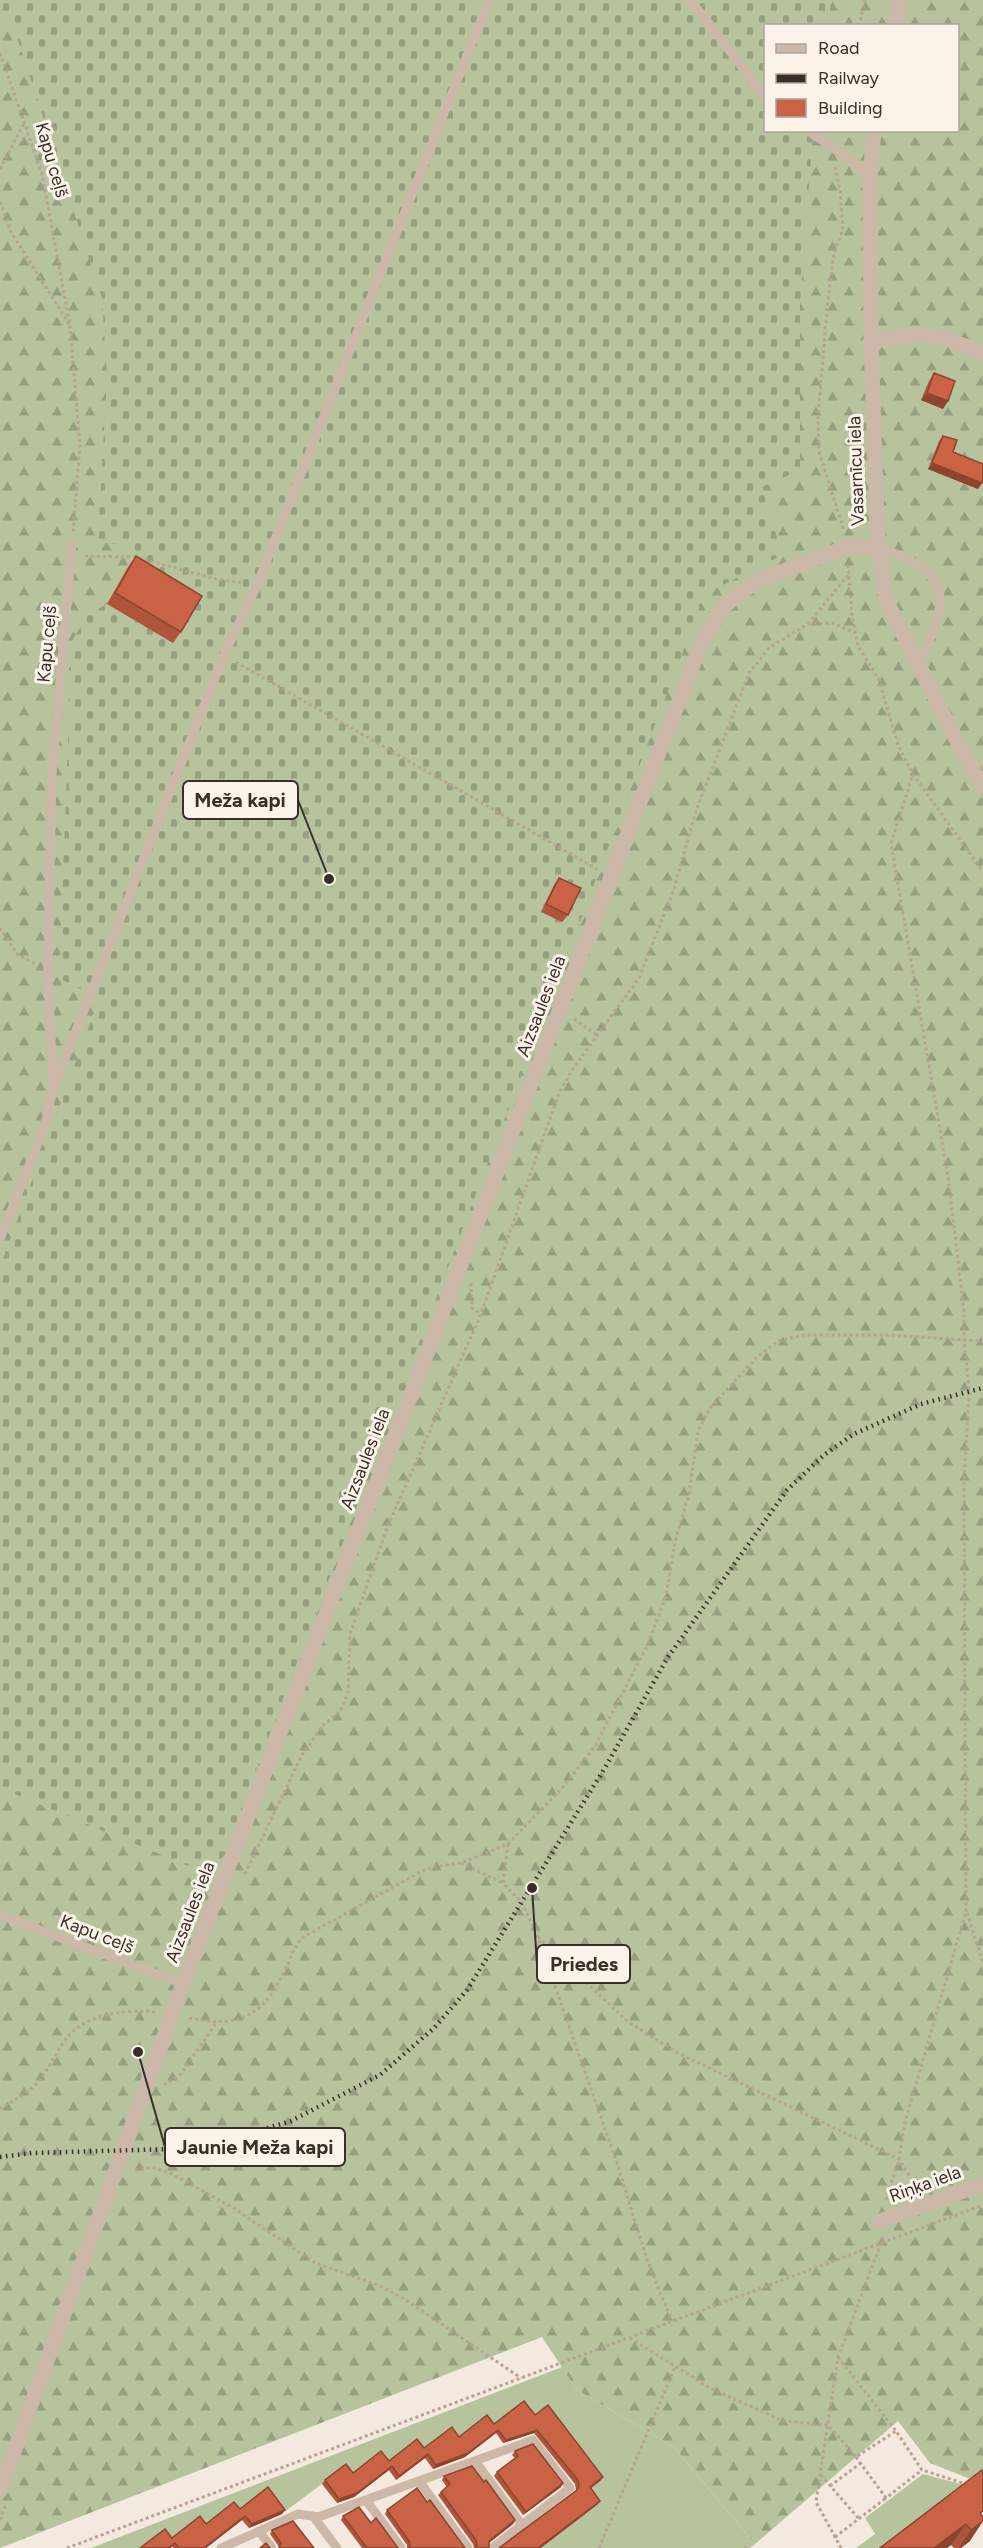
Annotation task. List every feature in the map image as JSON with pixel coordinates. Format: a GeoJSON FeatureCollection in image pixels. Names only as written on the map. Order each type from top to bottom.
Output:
{"type":"FeatureCollection","features":[{"type":"Feature","properties":{"kind":"street"},"geometry":{"type":"LineString","coordinates":[[895,24],[900,0]]}},
{"type":"Feature","properties":{"kind":"street","name":"Vasarnīcu iela"},"geometry":{"type":"LineString","coordinates":[[874,132],[870,178],[871,341],[878,548],[887,602],[960,747],[983,787]]}},
{"type":"Feature","properties":{"kind":"street"},"geometry":{"type":"LineString","coordinates":[[871,341],[918,334],[947,339],[983,353]]}},
{"type":"Feature","properties":{"kind":"street","name":"Aizsaules iela"},"geometry":{"type":"LineString","coordinates":[[0,2491],[183,1984],[701,644],[724,606],[757,581],[847,547],[878,548]]}},
{"type":"Feature","properties":{"kind":"street","name":"Riņķa iela"},"geometry":{"type":"LineString","coordinates":[[880,2221],[983,2184]]}},
{"type":"Feature","properties":{"kind":"lane"},"geometry":{"type":"LineString","coordinates":[[53,1089],[224,655],[257,585],[489,0]]}},
{"type":"Feature","properties":{"kind":"lane"},"geometry":{"type":"LineString","coordinates":[[689,0],[764,98]]}},
{"type":"Feature","properties":{"kind":"lane"},"geometry":{"type":"LineString","coordinates":[[810,132],[838,151],[870,178]]}},
{"type":"Feature","properties":{"kind":"lane","name":"Kapu ceļš"},"geometry":{"type":"LineString","coordinates":[[0,1239],[45,1125],[53,1089],[48,970],[52,773],[72,545]]}},
{"type":"Feature","properties":{"kind":"lane"},"geometry":{"type":"LineString","coordinates":[[878,548],[916,564],[928,573],[936,585],[941,600],[937,618],[918,664]]}},
{"type":"Feature","properties":{"kind":"lane","name":"Kapu ceļš"},"geometry":{"type":"LineString","coordinates":[[0,1915],[183,1984]]}},
{"type":"Feature","properties":{"kind":"lane"},"geometry":{"type":"LineString","coordinates":[[221,2548],[298,2514],[318,2517],[533,2440],[570,2488],[492,2548]]}},
{"type":"Feature","properties":{"kind":"lane"},"geometry":{"type":"LineString","coordinates":[[475,2461],[522,2525]]}},
{"type":"Feature","properties":{"kind":"lane"},"geometry":{"type":"LineString","coordinates":[[419,2481],[468,2548]]}},
{"type":"Feature","properties":{"kind":"lane"},"geometry":{"type":"LineString","coordinates":[[366,2500],[401,2548]]}},
{"type":"Feature","properties":{"kind":"lane"},"geometry":{"type":"LineString","coordinates":[[313,2516],[338,2548]]}},
{"type":"Feature","properties":{"kind":"lane"},"geometry":{"type":"LineString","coordinates":[[259,2531],[272,2548]]}},
{"type":"Feature","properties":{"kind":"path"},"geometry":{"type":"LineString","coordinates":[[859,24],[865,0]]}},
{"type":"Feature","properties":{"kind":"path","name":"Kapu ceļš"},"geometry":{"type":"LineString","coordinates":[[0,53],[42,174],[70,326],[80,446],[72,545]]}},
{"type":"Feature","properties":{"kind":"path"},"geometry":{"type":"LineString","coordinates":[[0,169],[24,123]]}},
{"type":"Feature","properties":{"kind":"path"},"geometry":{"type":"LineString","coordinates":[[838,151],[835,166],[840,190],[843,230],[834,252],[827,308],[818,418],[819,451],[842,521],[847,547],[855,633],[858,646],[879,680],[898,745],[914,774],[983,872]]}},
{"type":"Feature","properties":{"kind":"path"},"geometry":{"type":"LineString","coordinates":[[0,202],[11,232],[70,326]]}},
{"type":"Feature","properties":{"kind":"path"},"geometry":{"type":"LineString","coordinates":[[71,556],[134,557],[217,579],[257,585]]}},
{"type":"Feature","properties":{"kind":"path"},"geometry":{"type":"LineString","coordinates":[[243,1877],[250,1868],[302,1755],[323,1725],[340,1712],[348,1692],[350,1634],[387,1528],[481,1314],[559,1093],[572,1070],[639,978],[673,892],[696,811],[749,673],[770,647],[808,624],[848,575]]}},
{"type":"Feature","properties":{"kind":"path"},"geometry":{"type":"LineString","coordinates":[[808,624],[833,623],[855,633]]}},
{"type":"Feature","properties":{"kind":"path"},"geometry":{"type":"LineString","coordinates":[[224,655],[611,878]]}},
{"type":"Feature","properties":{"kind":"path"},"geometry":{"type":"LineString","coordinates":[[842,2548],[816,2502],[838,2357],[882,2241],[880,2221],[899,2159],[905,2122],[966,1911],[964,1488],[969,1390],[964,1340],[964,1311],[948,1177],[891,843],[914,774]]}},
{"type":"Feature","properties":{"kind":"path"},"geometry":{"type":"LineString","coordinates":[[0,928],[18,954],[48,970]]}},
{"type":"Feature","properties":{"kind":"path"},"geometry":{"type":"LineString","coordinates":[[560,1010],[597,1035]]}},
{"type":"Feature","properties":{"kind":"path"},"geometry":{"type":"LineString","coordinates":[[458,1272],[470,1279],[473,1286],[470,1301],[472,1308],[481,1314]]}},
{"type":"Feature","properties":{"kind":"path"},"geometry":{"type":"LineString","coordinates":[[0,2109],[36,2085],[51,2065],[63,2042],[75,2028],[101,2016],[146,2011],[216,2023],[238,2020],[256,2011],[269,1998],[284,1973],[291,1950],[302,1938],[420,1872],[433,1867],[461,1863],[508,1844],[564,1786],[595,1746],[648,1644],[666,1596],[675,1542],[689,1494],[698,1431],[711,1407],[759,1355],[778,1341],[804,1335],[887,1335],[983,1341]]}},
{"type":"Feature","properties":{"kind":"path"},"geometry":{"type":"LineString","coordinates":[[503,1883],[508,1844]]}},
{"type":"Feature","properties":{"kind":"path"},"geometry":{"type":"LineString","coordinates":[[461,1863],[503,1883],[522,1903],[537,1935],[613,2153],[648,2263],[672,2322]]}},
{"type":"Feature","properties":{"kind":"path"},"geometry":{"type":"LineString","coordinates":[[966,1911],[983,1963]]}},
{"type":"Feature","properties":{"kind":"path"},"geometry":{"type":"LineString","coordinates":[[537,1935],[627,2021],[678,2053],[899,2159],[925,2203]]}},
{"type":"Feature","properties":{"kind":"path"},"geometry":{"type":"LineString","coordinates":[[189,2019],[191,2010]]}},
{"type":"Feature","properties":{"kind":"path"},"geometry":{"type":"LineString","coordinates":[[131,2170],[152,2167],[172,2174],[232,2207],[315,2263],[378,2285],[403,2298],[521,2379]]}},
{"type":"Feature","properties":{"kind":"path"},"geometry":{"type":"LineString","coordinates":[[66,2548],[983,2205]]}},
{"type":"Feature","properties":{"kind":"path"},"geometry":{"type":"LineString","coordinates":[[630,2338],[712,2389],[783,2421],[828,2425],[861,2463],[886,2498]]}},
{"type":"Feature","properties":{"kind":"path"},"geometry":{"type":"LineString","coordinates":[[838,2357],[896,2431],[922,2470],[971,2485]]}},
{"type":"Feature","properties":{"kind":"path"},"geometry":{"type":"LineString","coordinates":[[599,2548],[676,2367]]}},
{"type":"Feature","properties":{"kind":"path"},"geometry":{"type":"LineString","coordinates":[[856,2457],[896,2431]]}},
{"type":"Feature","properties":{"kind":"path"},"geometry":{"type":"LineString","coordinates":[[830,2486],[861,2463]]}},
{"type":"Feature","properties":{"kind":"path"},"geometry":{"type":"LineString","coordinates":[[836,2537],[922,2470]]}},
{"type":"Feature","properties":{"kind":"path"},"geometry":{"type":"LineString","coordinates":[[821,2475],[859,2519]]}},
{"type":"Feature","properties":{"kind":"green space"},"geometry":{"type":"Polygon","coordinates":[[[0,0],[983,0],[983,2484],[930,2463],[898,2421],[755,2544],[674,2447],[577,2390],[542,2337],[0,2548],[0,0]]]}},
{"type":"Feature","properties":{"kind":"green space"},"geometry":{"type":"Polygon","coordinates":[[[0,0],[831,0],[828,24],[764,24],[764,132],[813,132],[800,303],[800,470],[762,487],[782,555],[705,594],[215,1877],[0,1788],[0,1267],[99,999],[59,978],[72,641],[88,614],[107,604],[136,554],[118,544],[98,542],[107,376],[102,298],[9,13],[0,4],[0,0]]]}},
{"type":"Feature","properties":{"kind":"green space"},"geometry":{"type":"Polygon","coordinates":[[[562,2367],[577,2390],[674,2447],[755,2544],[750,2548],[541,2548],[597,2505],[532,2419],[492,2428],[350,2477],[343,2468],[283,2513],[266,2491],[237,2513],[169,2542],[142,2548],[91,2548],[562,2367]]]}},
{"type":"Feature","properties":{"kind":"green space"},"geometry":{"type":"Polygon","coordinates":[[[923,2474],[968,2486],[890,2548],[856,2548],[875,2534],[865,2518],[923,2474]]]}},
{"type":"Feature","properties":{"kind":"building"},"geometry":{"type":"Polygon","coordinates":[[[934,373],[955,381],[948,401],[927,393],[934,373]]]}},
{"type":"Feature","properties":{"kind":"building"},"geometry":{"type":"Polygon","coordinates":[[[943,436],[957,440],[953,452],[983,464],[982,483],[932,463],[943,436]]]}},
{"type":"Feature","properties":{"kind":"building"},"geometry":{"type":"Polygon","coordinates":[[[136,556],[202,596],[181,632],[115,593],[136,556]]]}},
{"type":"Feature","properties":{"kind":"building"},"geometry":{"type":"Polygon","coordinates":[[[559,878],[581,888],[568,915],[546,904],[559,878]]]}},
{"type":"Feature","properties":{"kind":"building"},"geometry":{"type":"Polygon","coordinates":[[[524,2401],[535,2415],[548,2405],[603,2477],[590,2487],[600,2501],[538,2548],[499,2548],[577,2490],[579,2486],[578,2480],[537,2430],[506,2440],[498,2430],[468,2453],[436,2465],[428,2454],[399,2476],[392,2466],[357,2493],[339,2499],[325,2480],[346,2464],[353,2473],[381,2451],[389,2461],[417,2439],[424,2448],[452,2427],[459,2437],[487,2415],[494,2424],[524,2401]]]}},
{"type":"Feature","properties":{"kind":"building"},"geometry":{"type":"Polygon","coordinates":[[[533,2444],[563,2483],[526,2512],[497,2472],[518,2456],[515,2451],[533,2444]]]}},
{"type":"Feature","properties":{"kind":"building"},"geometry":{"type":"Polygon","coordinates":[[[472,2466],[484,2482],[486,2480],[515,2520],[489,2541],[489,2548],[476,2548],[476,2540],[441,2492],[450,2484],[444,2476],[472,2466]]]}},
{"type":"Feature","properties":{"kind":"building"},"geometry":{"type":"Polygon","coordinates":[[[982,2470],[983,2511],[980,2513],[983,2521],[978,2525],[971,2530],[966,2524],[934,2548],[880,2548],[982,2470]]]}},
{"type":"Feature","properties":{"kind":"building"},"geometry":{"type":"Polygon","coordinates":[[[268,2487],[285,2510],[252,2524],[245,2516],[204,2548],[179,2548],[175,2543],[168,2548],[140,2548],[165,2529],[172,2538],[200,2516],[206,2524],[234,2502],[240,2509],[268,2487]]]}},
{"type":"Feature","properties":{"kind":"building"},"geometry":{"type":"Polygon","coordinates":[[[417,2488],[427,2502],[430,2500],[465,2548],[409,2548],[409,2541],[387,2510],[417,2488]]]}},
{"type":"Feature","properties":{"kind":"building"},"geometry":{"type":"Polygon","coordinates":[[[359,2507],[371,2523],[376,2518],[398,2548],[367,2548],[343,2516],[359,2507]]]}},
{"type":"Feature","properties":{"kind":"building"},"geometry":{"type":"Polygon","coordinates":[[[293,2521],[314,2548],[279,2548],[281,2543],[272,2530],[293,2521]]]}},
{"type":"Feature","properties":{"kind":"building"},"geometry":{"type":"Polygon","coordinates":[[[266,2543],[270,2548],[260,2548],[266,2543]]]}},
{"type":"Feature","properties":{"kind":"railway"},"geometry":{"type":"LineString","coordinates":[[0,2157],[32,2153],[172,2149],[228,2140],[291,2121],[380,2075],[434,2028],[467,1990],[603,1771],[668,1657],[787,1490],[824,1455],[854,1434],[921,1404],[983,1388]]}},
{"type":"Feature","properties":{"kind":"place","name":"Meža kapi"},"geometry":{"type":"Point","coordinates":[329,879]}},
{"type":"Feature","properties":{"kind":"place","name":"Priedes"},"geometry":{"type":"Point","coordinates":[532,1888]}},
{"type":"Feature","properties":{"kind":"place","name":"Jaunie Meža kapi"},"geometry":{"type":"Point","coordinates":[138,2052]}}]}
